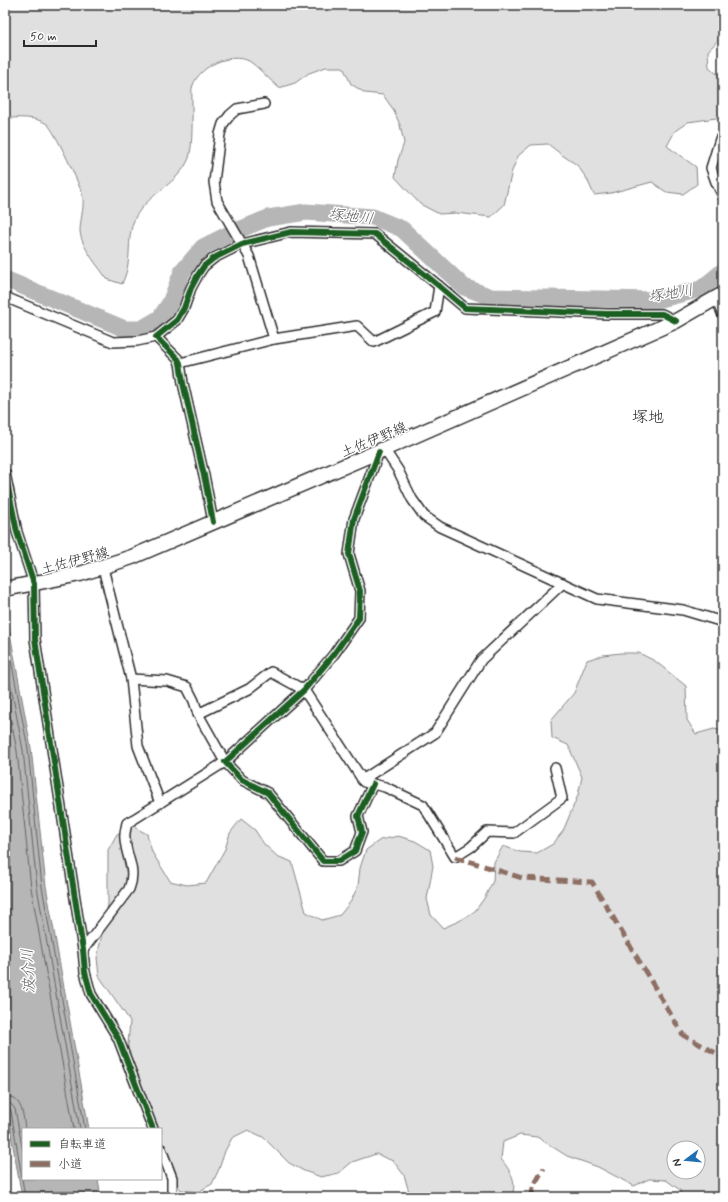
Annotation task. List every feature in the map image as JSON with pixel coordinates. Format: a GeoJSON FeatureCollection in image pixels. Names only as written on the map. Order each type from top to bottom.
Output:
{"type":"FeatureCollection","features":[{"type":"Feature","properties":{"kind":"main road","name":"土佐伊野線"},"geometry":{"type":"LineString","coordinates":[[5,589],[80,574],[103,568],[132,557],[676,321],[720,296]]}},
{"type":"Feature","properties":{"kind":"street"},"geometry":{"type":"LineString","coordinates":[[264,104],[237,109],[223,124],[220,134],[214,182],[217,201],[249,256],[274,339]]}},
{"type":"Feature","properties":{"kind":"street"},"geometry":{"type":"LineString","coordinates":[[723,136],[720,139],[711,168],[723,196]]}},
{"type":"Feature","properties":{"kind":"street"},"geometry":{"type":"LineString","coordinates":[[5,298],[113,342],[137,341],[156,337],[177,320],[184,308],[190,288],[204,266],[214,258],[242,244],[291,232],[375,234],[465,308],[607,314],[662,314],[676,321]]}},
{"type":"Feature","properties":{"kind":"street"},"geometry":{"type":"LineString","coordinates":[[180,363],[274,339],[357,326],[374,342],[435,312],[439,286]]}},
{"type":"Feature","properties":{"kind":"street"},"geometry":{"type":"LineString","coordinates":[[720,296],[723,315]]}},
{"type":"Feature","properties":{"kind":"street"},"geometry":{"type":"LineString","coordinates":[[156,337],[178,359],[180,363],[183,383],[206,480],[214,522]]}},
{"type":"Feature","properties":{"kind":"street"},"geometry":{"type":"LineString","coordinates":[[83,950],[129,889],[132,881],[132,868],[125,839],[127,823],[225,762],[304,690],[334,654],[359,618],[360,591],[349,554],[354,519],[381,450],[398,470],[412,499],[424,516],[440,527],[597,598],[683,610],[723,622]]}},
{"type":"Feature","properties":{"kind":"street"},"geometry":{"type":"LineString","coordinates":[[5,473],[29,585],[35,639],[83,950],[85,972],[91,994],[118,1038],[153,1128]]}},
{"type":"Feature","properties":{"kind":"street"},"geometry":{"type":"LineString","coordinates":[[103,568],[132,679],[138,746],[160,803]]}},
{"type":"Feature","properties":{"kind":"street"},"geometry":{"type":"LineString","coordinates":[[362,780],[435,733],[481,660],[563,583]]}},
{"type":"Feature","properties":{"kind":"street"},"geometry":{"type":"LineString","coordinates":[[198,714],[248,689],[272,672],[304,690],[364,782],[385,787],[423,804],[455,856],[471,847],[487,832],[514,833],[562,798],[555,768]]}},
{"type":"Feature","properties":{"kind":"street"},"geometry":{"type":"LineString","coordinates":[[132,679],[167,681],[187,687],[194,701],[198,714],[225,762],[242,780],[268,793],[323,860],[339,861],[355,851],[362,832],[358,816],[373,784]]}},
{"type":"Feature","properties":{"kind":"street"},"geometry":{"type":"LineString","coordinates":[[162,1152],[172,1178],[172,1197]]}},
{"type":"Feature","properties":{"kind":"shaded area"},"geometry":{"type":"Polygon","coordinates":[[[5,5],[723,5],[723,35],[708,51],[709,67],[723,79],[723,117],[688,122],[675,131],[667,146],[696,167],[697,184],[683,194],[666,192],[652,182],[611,193],[594,195],[587,179],[577,165],[548,144],[531,145],[518,156],[512,171],[504,205],[491,217],[456,213],[439,214],[420,204],[395,177],[398,160],[404,143],[400,125],[393,109],[383,95],[365,93],[351,84],[343,67],[326,67],[309,73],[295,83],[279,88],[249,61],[233,58],[216,62],[202,72],[192,88],[192,138],[189,158],[178,175],[141,209],[135,218],[131,230],[126,275],[122,284],[107,279],[90,256],[83,243],[80,231],[83,198],[78,183],[51,128],[42,121],[26,118],[5,118],[5,5]]]}},
{"type":"Feature","properties":{"kind":"shaded area"},"geometry":{"type":"Polygon","coordinates":[[[639,653],[655,661],[686,686],[687,720],[696,734],[714,729],[723,731],[723,1197],[682,1197],[680,1190],[666,1180],[649,1179],[634,1186],[598,1167],[567,1156],[537,1137],[520,1135],[503,1142],[501,1159],[512,1176],[514,1186],[512,1197],[407,1197],[409,1192],[404,1175],[393,1161],[376,1154],[352,1162],[339,1173],[321,1177],[304,1171],[289,1163],[263,1137],[248,1130],[232,1138],[225,1151],[212,1184],[198,1192],[181,1190],[169,1177],[162,1152],[162,1128],[156,1128],[127,1056],[130,1021],[99,976],[97,958],[108,904],[108,850],[117,834],[132,826],[147,834],[152,852],[170,881],[187,885],[206,883],[225,849],[230,833],[241,819],[255,830],[264,844],[277,856],[292,862],[306,912],[322,920],[340,915],[351,901],[358,886],[360,868],[366,850],[380,840],[398,836],[415,841],[430,850],[433,866],[427,899],[431,915],[443,928],[459,921],[475,911],[485,897],[493,881],[494,862],[503,846],[520,852],[537,853],[553,844],[563,831],[578,795],[582,777],[568,745],[552,738],[551,720],[574,693],[587,660],[603,655],[639,653]]]}},
{"type":"Feature","properties":{"kind":"water","name":"波介川"},"geometry":{"type":"Polygon","coordinates":[[[5,606],[31,748],[46,886],[89,1128],[22,1128],[22,1180],[98,1180],[101,1197],[22,1197],[5,1100],[5,606]]]}},
{"type":"Feature","properties":{"kind":"waterway","name":"塚地川"},"geometry":{"type":"LineString","coordinates":[[5,279],[125,329],[141,329],[160,318],[170,303],[182,272],[203,247],[229,234],[268,218],[306,212],[373,217],[402,229],[464,287],[491,297],[657,300],[701,289],[723,271]]}},
{"type":"Feature","properties":{"kind":"marked path"},"geometry":{"type":"LineString","coordinates":[[455,857],[522,878],[592,882],[683,1035],[723,1057]]}},
{"type":"Feature","properties":{"kind":"marked path"},"geometry":{"type":"LineString","coordinates":[[532,1197],[533,1187],[544,1168]]}},
{"type":"Feature","properties":{"kind":"cycle path"},"geometry":{"type":"LineString","coordinates":[[213,522],[180,363],[178,359],[156,337],[177,320],[184,308],[191,288],[204,266],[214,258],[242,244],[291,232],[375,234],[465,308],[607,314],[662,314],[676,321]]}},
{"type":"Feature","properties":{"kind":"cycle path"},"geometry":{"type":"LineString","coordinates":[[373,784],[358,816],[362,832],[355,851],[339,861],[323,861],[268,793],[242,780],[225,762],[304,690],[334,654],[359,618],[360,591],[349,554],[354,519],[379,452]]}},
{"type":"Feature","properties":{"kind":"cycle path"},"geometry":{"type":"LineString","coordinates":[[5,473],[17,532],[34,584],[35,639],[83,950],[85,972],[91,994],[118,1038],[153,1128]]}},
{"type":"Feature","properties":{"kind":"district","name":"塚地"},"geometry":{"type":"Point","coordinates":[648,417]}}]}
